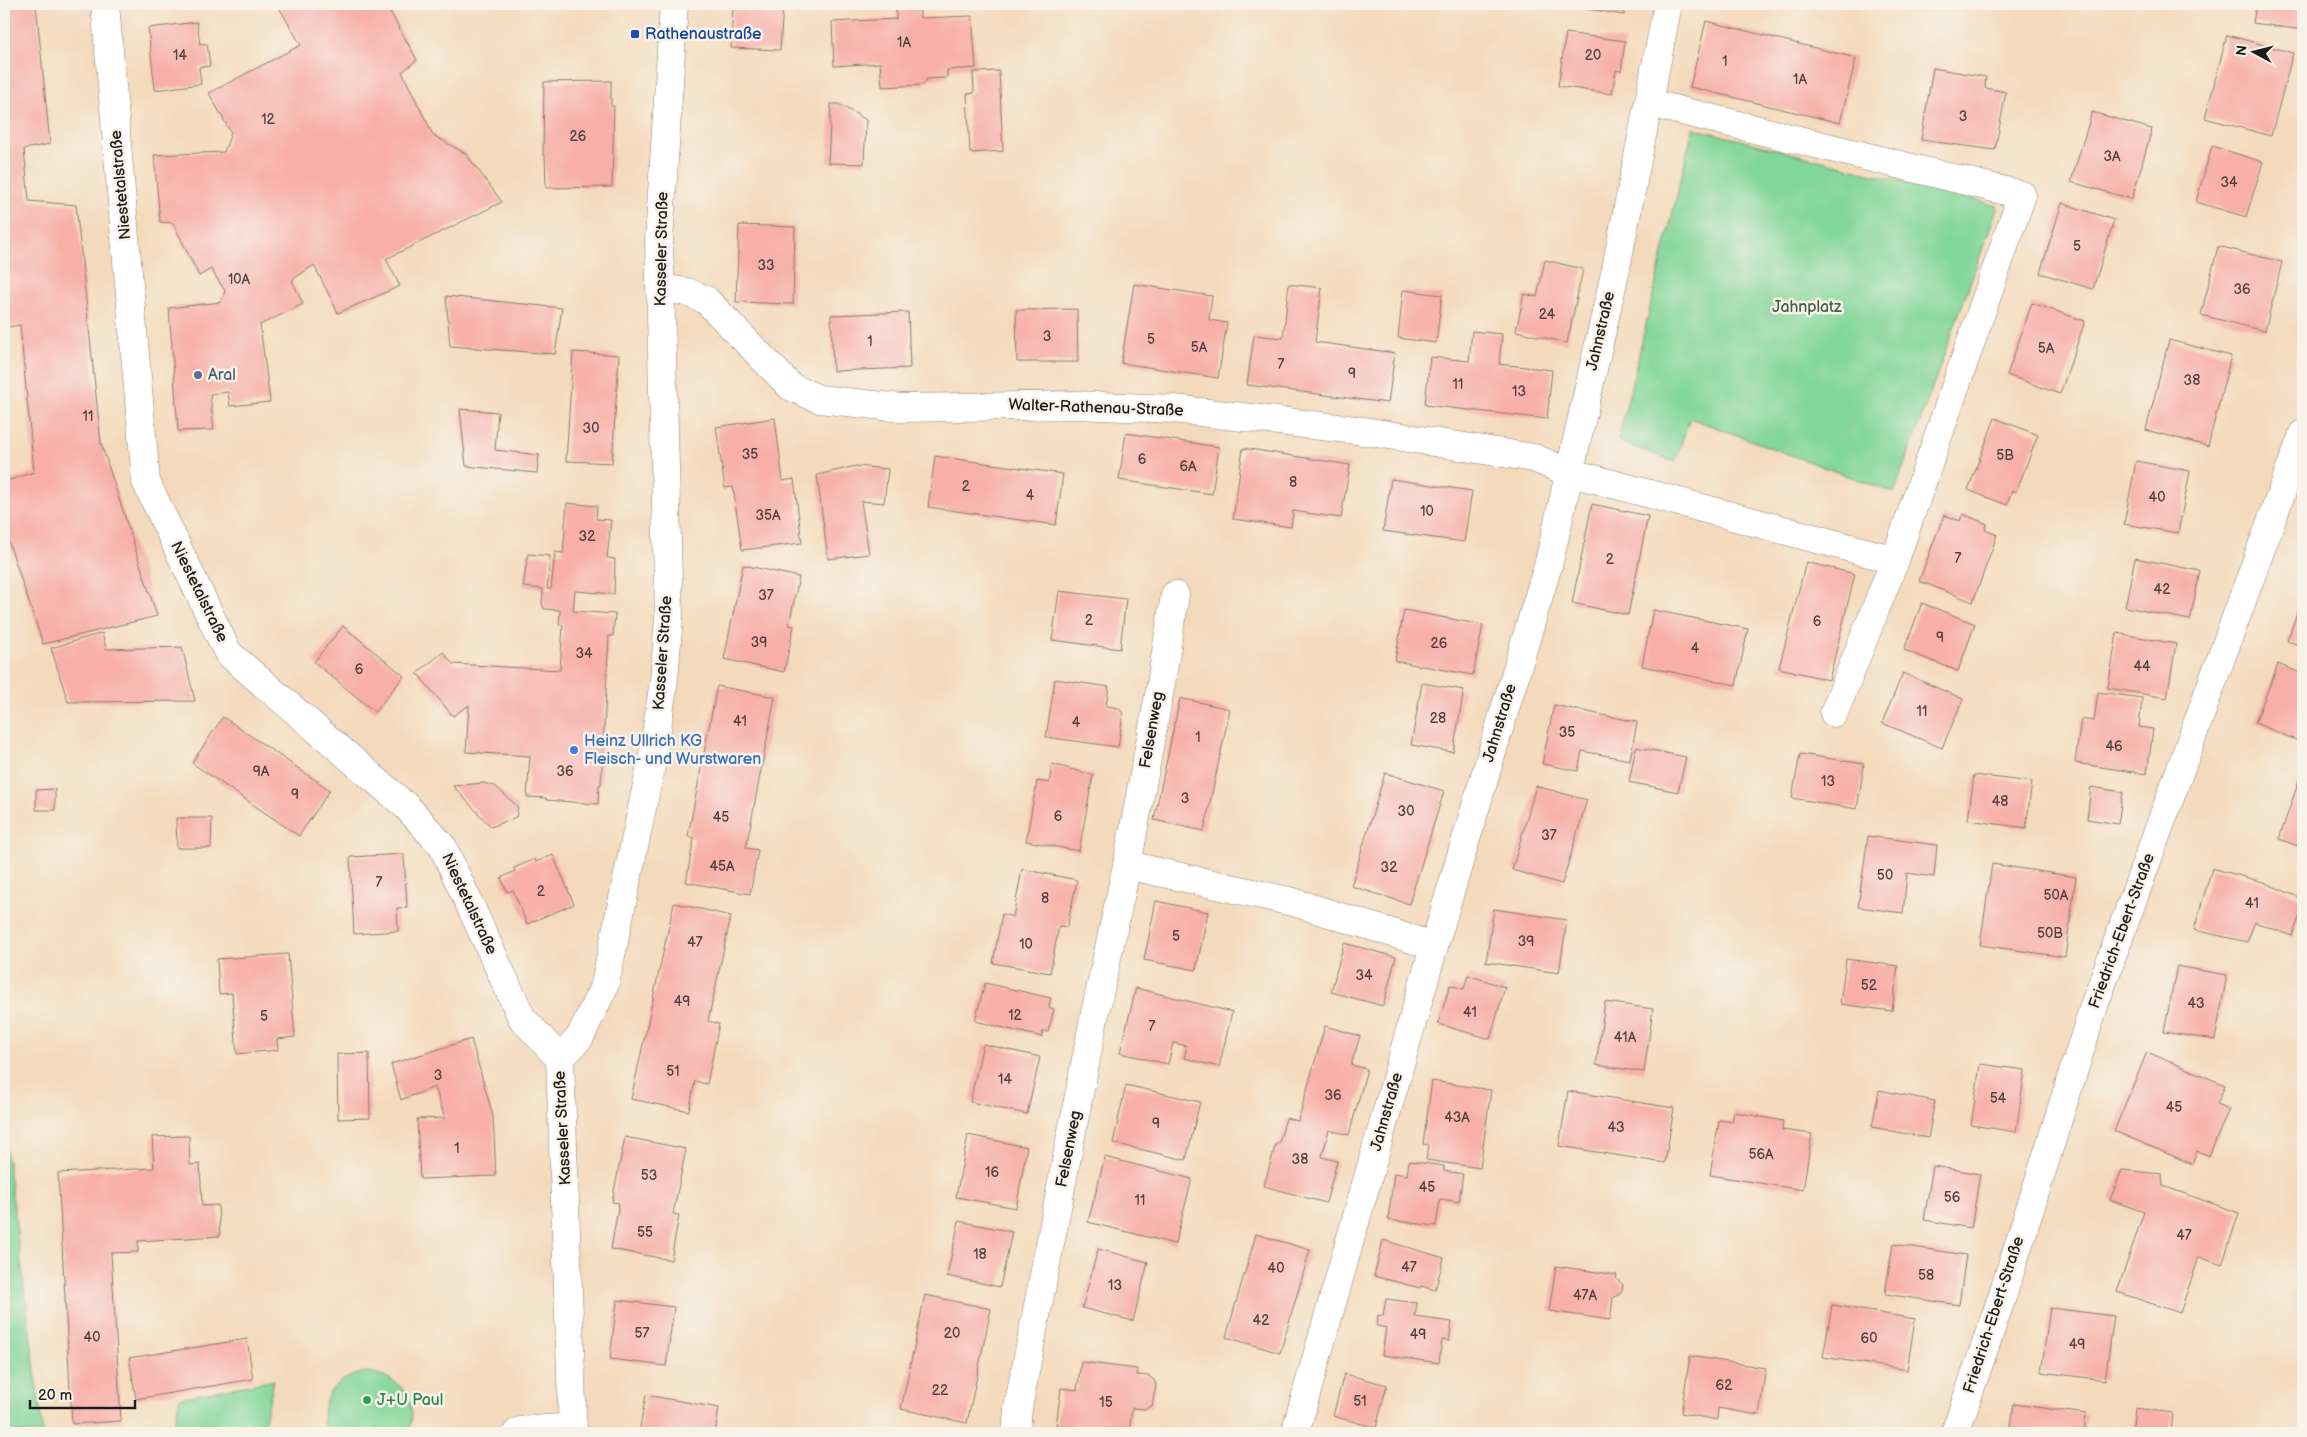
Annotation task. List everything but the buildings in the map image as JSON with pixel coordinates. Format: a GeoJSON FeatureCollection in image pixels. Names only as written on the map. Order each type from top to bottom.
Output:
{"type":"FeatureCollection","features":[{"type":"Feature","properties":{"kind":"street","name":"Niestetalstraße"},"geometry":{"type":"LineString","coordinates":[[105,4],[146,482],[228,652],[407,807],[443,847],[522,1018],[560,1059]]}},
{"type":"Feature","properties":{"kind":"street","name":"Kasseler Straße"},"geometry":{"type":"LineString","coordinates":[[573,1430],[560,1059],[580,1037],[605,984],[652,761],[664,680],[669,617],[659,240],[674,4]]}},
{"type":"Feature","properties":{"kind":"street","name":"Jahnstraße"},"geometry":{"type":"LineString","coordinates":[[1295,1433],[1434,946],[1549,562],[1568,472],[1615,273],[1668,4]]}},
{"type":"Feature","properties":{"kind":"street"},"geometry":{"type":"LineString","coordinates":[[1649,103],[2022,195],[1895,560],[1834,713]]}},
{"type":"Feature","properties":{"kind":"street","name":"Walter-Rathenau-Straße"},"geometry":{"type":"LineString","coordinates":[[660,288],[687,292],[706,300],[791,387],[819,398],[902,408],[1075,405],[1174,409],[1364,431],[1534,458],[1568,472]]}},
{"type":"Feature","properties":{"kind":"street","name":"Friedrich-Ebert-Straße"},"geometry":{"type":"LineString","coordinates":[[1955,1433],[2002,1297],[2095,1003],[2303,434]]}},
{"type":"Feature","properties":{"kind":"street"},"geometry":{"type":"LineString","coordinates":[[1568,472],[1895,560]]}},
{"type":"Feature","properties":{"kind":"street","name":"Felsenweg"},"geometry":{"type":"LineString","coordinates":[[1016,1433],[1018,1408],[1089,1041],[1127,865],[1161,684],[1175,595]]}},
{"type":"Feature","properties":{"kind":"street"},"geometry":{"type":"LineString","coordinates":[[1127,865],[1293,902],[1434,946]]}},
{"type":"Feature","properties":{"kind":"street"},"geometry":{"type":"LineString","coordinates":[[517,1433],[520,1431],[573,1430]]}},
{"type":"Feature","properties":{"kind":"green space","name":"Jahnplatz"},"geometry":{"type":"Polygon","coordinates":[[[1693,128],[1998,206],[1894,493],[1690,418],[1675,462],[1618,441],[1693,128]]]}},
{"type":"Feature","properties":{"kind":"green space"},"geometry":{"type":"Polygon","coordinates":[[[4,1132],[43,1433],[4,1433],[4,1132]]]}},
{"type":"Feature","properties":{"kind":"green space","name":"J+U Paul"},"geometry":{"type":"Polygon","coordinates":[[[368,1372],[390,1379],[405,1392],[411,1410],[409,1433],[326,1433],[324,1410],[330,1392],[346,1379],[368,1372]]]}},
{"type":"Feature","properties":{"kind":"green space"},"geometry":{"type":"Polygon","coordinates":[[[274,1380],[262,1433],[172,1433],[180,1398],[274,1380]]]}},
{"type":"Feature","properties":{"kind":"place","name":"Rathenaustraße"},"geometry":{"type":"Point","coordinates":[635,34]}},
{"type":"Feature","properties":{"kind":"place","name":"Aral"},"geometry":{"type":"Point","coordinates":[198,375]}},
{"type":"Feature","properties":{"kind":"place","name":"Heinz Ullrich KG Fleisch- und Wurstwaren"},"geometry":{"type":"Point","coordinates":[574,750]}},
{"type":"Feature","properties":{"kind":"place","name":"J+U Paul"},"geometry":{"type":"Point","coordinates":[367,1400]}}]}
